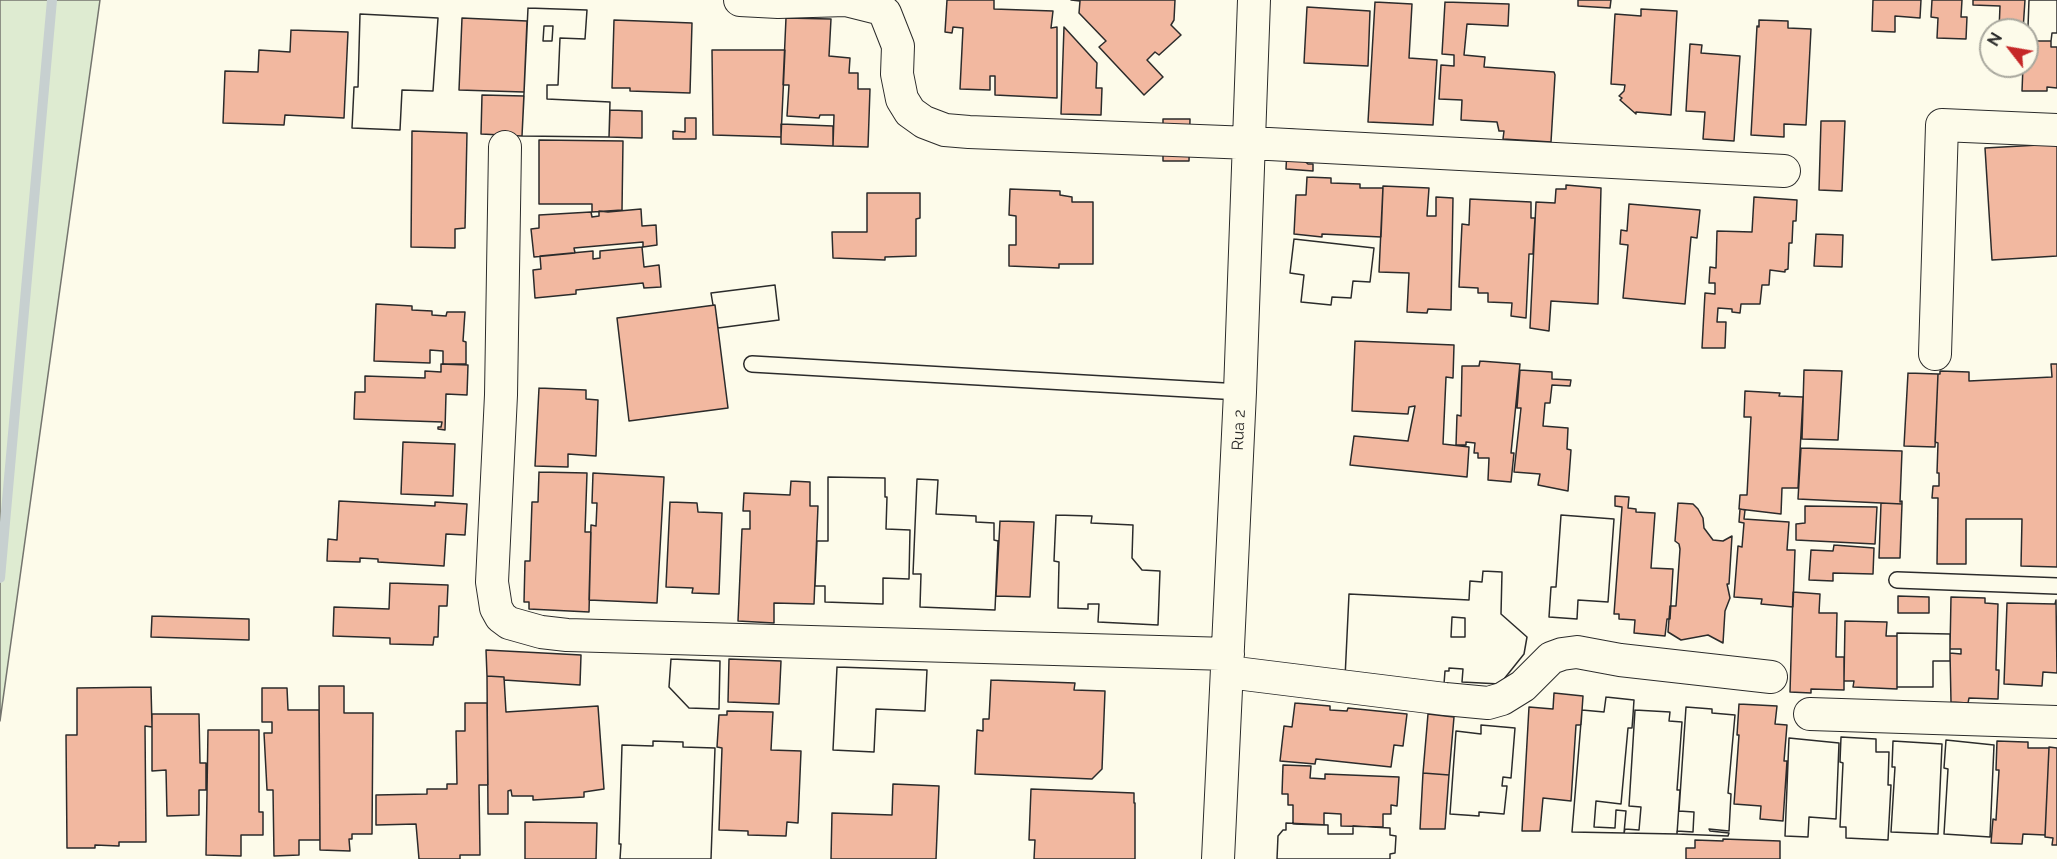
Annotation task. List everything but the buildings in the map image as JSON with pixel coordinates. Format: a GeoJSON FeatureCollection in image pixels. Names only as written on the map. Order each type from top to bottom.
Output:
{"type":"FeatureCollection","features":[{"type":"Feature","properties":{"kind":"street"},"geometry":{"type":"LineString","coordinates":[[740,0],[778,2],[846,0],[878,8],[885,13],[898,46],[897,74],[902,99],[910,112],[924,122],[945,129],[1784,171]]}},
{"type":"Feature","properties":{"kind":"street","name":"Rua 2"},"geometry":{"type":"LineString","coordinates":[[1218,859],[1240,392],[1254,0]]}},
{"type":"Feature","properties":{"kind":"street"},"geometry":{"type":"LineString","coordinates":[[1935,354],[1941,125],[2057,130]]}},
{"type":"Feature","properties":{"kind":"street"},"geometry":{"type":"LineString","coordinates":[[506,147],[501,395],[492,582],[496,608],[501,617],[509,623],[541,632],[567,635],[1228,663],[1434,698],[1488,703],[1502,699],[1524,686],[1551,658],[1577,652],[1620,660],[1771,677]]}},
{"type":"Feature","properties":{"kind":"street"},"geometry":{"type":"LineString","coordinates":[[1810,714],[2057,722]]}},
{"type":"Feature","properties":{"kind":"lane"},"geometry":{"type":"LineString","coordinates":[[752,364],[1240,392]]}},
{"type":"Feature","properties":{"kind":"lane"},"geometry":{"type":"LineString","coordinates":[[1897,580],[2057,586]]}},
{"type":"Feature","properties":{"kind":"green space"},"geometry":{"type":"Polygon","coordinates":[[[0,0],[100,0],[0,721],[0,0]]]}},
{"type":"Feature","properties":{"kind":"waterway"},"geometry":{"type":"LineString","coordinates":[[0,578],[52,0]]}}]}
